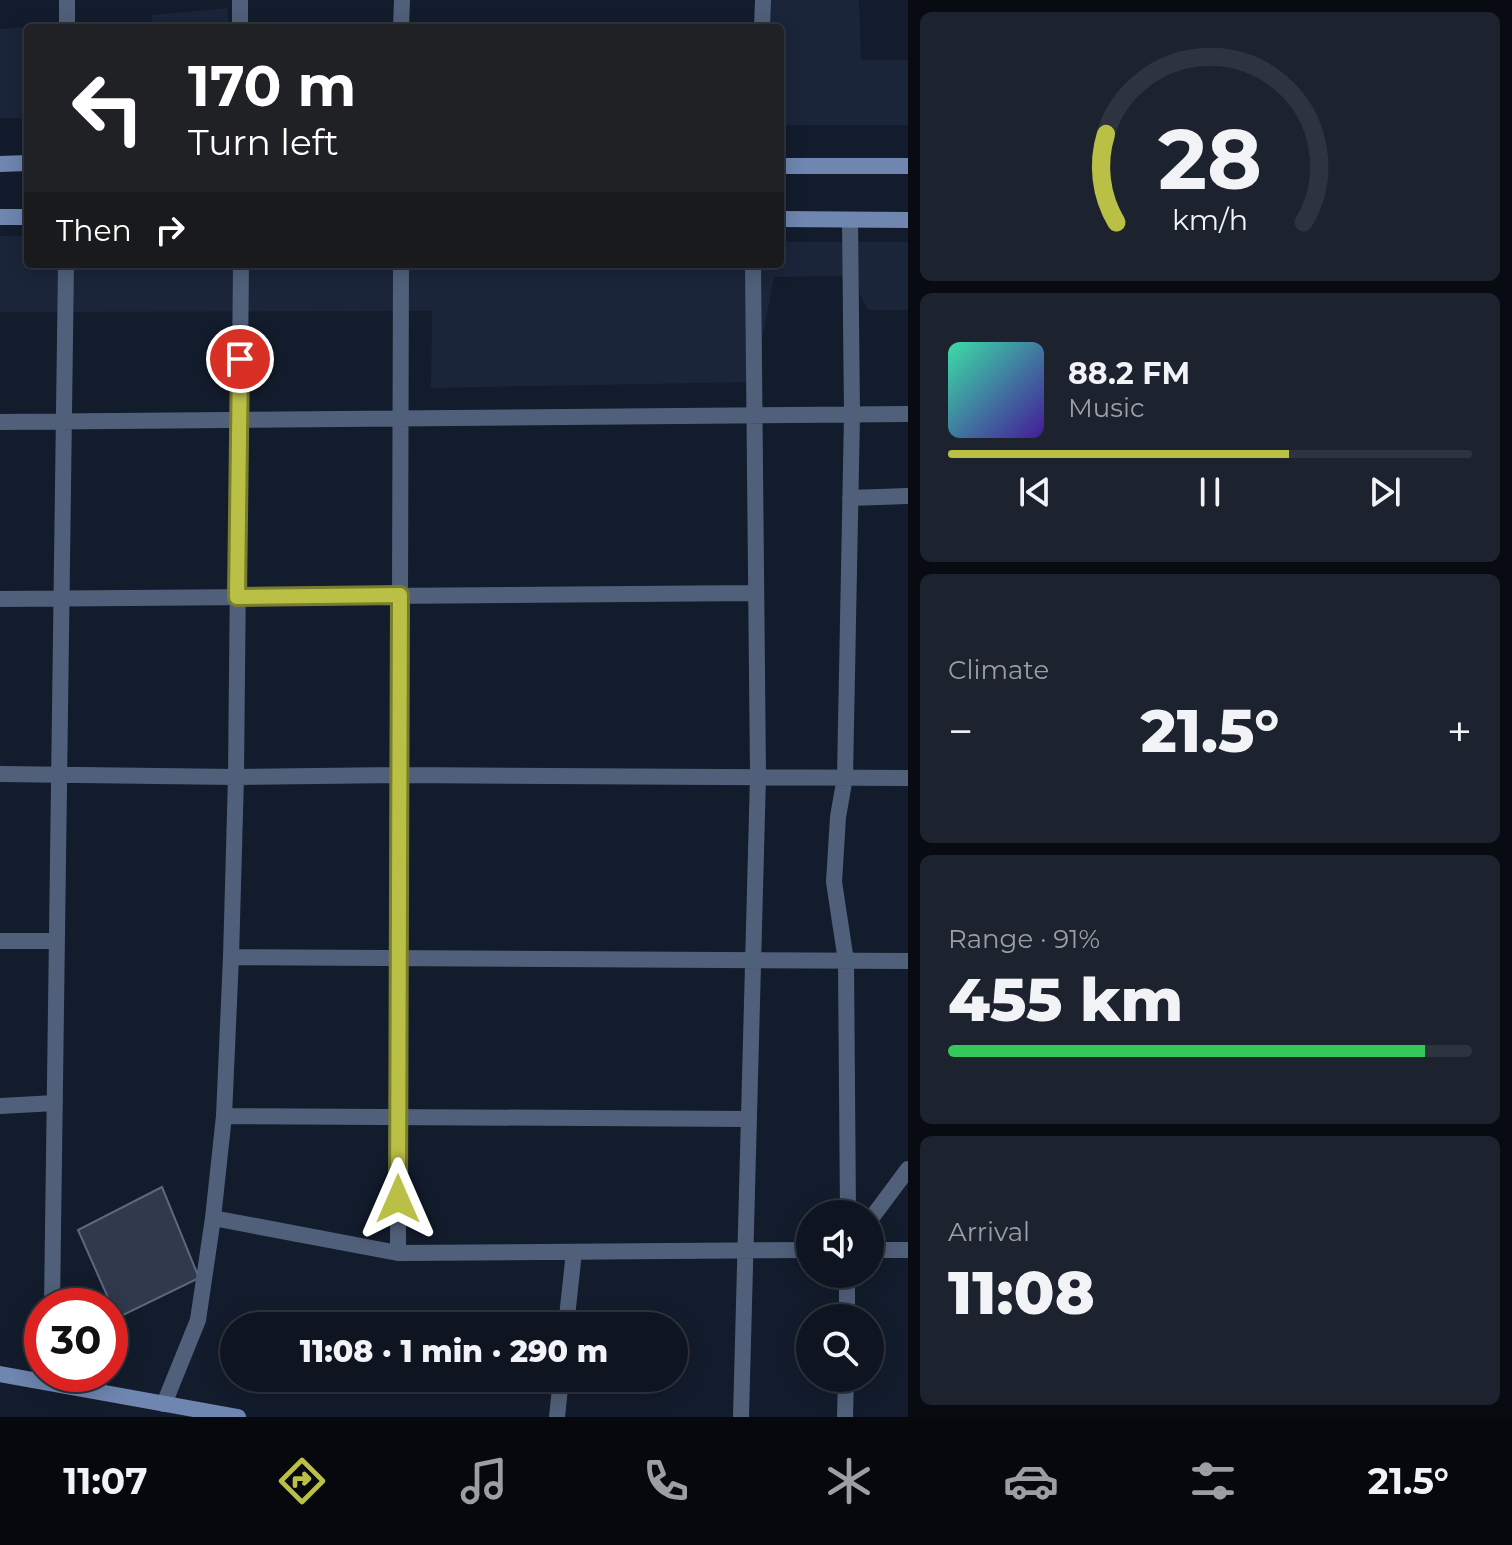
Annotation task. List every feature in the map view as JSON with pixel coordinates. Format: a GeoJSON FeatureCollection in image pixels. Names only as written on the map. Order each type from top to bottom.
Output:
{"type":"FeatureCollection","features":[{"type":"Feature","properties":{"kind":"main road"},"geometry":{"type":"LineString","coordinates":[[0,164],[24,163]]}},
{"type":"Feature","properties":{"kind":"main road"},"geometry":{"type":"LineString","coordinates":[[784,166],[908,166]]}},
{"type":"Feature","properties":{"kind":"main road"},"geometry":{"type":"LineString","coordinates":[[0,217],[24,217]]}},
{"type":"Feature","properties":{"kind":"main road"},"geometry":{"type":"LineString","coordinates":[[784,219],[908,220]]}},
{"type":"Feature","properties":{"kind":"main road"},"geometry":{"type":"LineString","coordinates":[[0,1374],[24,1376]]}},
{"type":"Feature","properties":{"kind":"main road"},"geometry":{"type":"LineString","coordinates":[[112,1392],[208,1414],[238,1417]]}},
{"type":"Feature","properties":{"kind":"street"},"geometry":{"type":"LineString","coordinates":[[67,0],[67,24]]}},
{"type":"Feature","properties":{"kind":"street"},"geometry":{"type":"LineString","coordinates":[[240,0],[240,24]]}},
{"type":"Feature","properties":{"kind":"street"},"geometry":{"type":"LineString","coordinates":[[401,24],[402,0]]}},
{"type":"Feature","properties":{"kind":"street"},"geometry":{"type":"LineString","coordinates":[[762,24],[763,0]]}},
{"type":"Feature","properties":{"kind":"street"},"geometry":{"type":"LineString","coordinates":[[848,1200],[846,961],[834,882],[838,817],[845,777],[852,414],[850,220]]}},
{"type":"Feature","properties":{"kind":"street"},"geometry":{"type":"LineString","coordinates":[[52,1288],[66,268]]}},
{"type":"Feature","properties":{"kind":"street"},"geometry":{"type":"LineString","coordinates":[[164,1404],[198,1320],[224,1116],[236,777],[241,268]]}},
{"type":"Feature","properties":{"kind":"street"},"geometry":{"type":"LineString","coordinates":[[398,1253],[401,268]]}},
{"type":"Feature","properties":{"kind":"street"},"geometry":{"type":"LineString","coordinates":[[741,1417],[758,776],[753,268]]}},
{"type":"Feature","properties":{"kind":"street"},"geometry":{"type":"LineString","coordinates":[[0,422],[908,414]]}},
{"type":"Feature","properties":{"kind":"street"},"geometry":{"type":"LineString","coordinates":[[850,498],[908,496]]}},
{"type":"Feature","properties":{"kind":"street"},"geometry":{"type":"LineString","coordinates":[[0,599],[756,593]]}},
{"type":"Feature","properties":{"kind":"street"},"geometry":{"type":"LineString","coordinates":[[0,774],[908,778]]}},
{"type":"Feature","properties":{"kind":"street"},"geometry":{"type":"LineString","coordinates":[[0,941],[57,941]]}},
{"type":"Feature","properties":{"kind":"street"},"geometry":{"type":"LineString","coordinates":[[231,957],[908,961]]}},
{"type":"Feature","properties":{"kind":"street"},"geometry":{"type":"LineString","coordinates":[[0,1106],[55,1103]]}},
{"type":"Feature","properties":{"kind":"street"},"geometry":{"type":"LineString","coordinates":[[224,1116],[749,1119]]}},
{"type":"Feature","properties":{"kind":"street"},"geometry":{"type":"LineString","coordinates":[[884,1201],[908,1169]]}},
{"type":"Feature","properties":{"kind":"street"},"geometry":{"type":"LineString","coordinates":[[213,1218],[398,1253],[796,1250]]}},
{"type":"Feature","properties":{"kind":"street"},"geometry":{"type":"LineString","coordinates":[[884,1250],[908,1250]]}},
{"type":"Feature","properties":{"kind":"street"},"geometry":{"type":"LineString","coordinates":[[568,1312],[574,1252]]}},
{"type":"Feature","properties":{"kind":"street"},"geometry":{"type":"LineString","coordinates":[[557,1417],[560,1392]]}},
{"type":"Feature","properties":{"kind":"street"},"geometry":{"type":"LineString","coordinates":[[845,1417],[846,1392]]}},
{"type":"Feature","properties":{"kind":"shaded area"},"geometry":{"type":"Polygon","coordinates":[[[755,0],[859,0],[861,60],[908,60],[908,125],[784,125],[784,24],[756,24],[755,0]]]}},
{"type":"Feature","properties":{"kind":"shaded area"},"geometry":{"type":"Polygon","coordinates":[[[227,8],[229,24],[153,24],[152,15],[227,8]]]}},
{"type":"Feature","properties":{"kind":"shaded area"},"geometry":{"type":"Polygon","coordinates":[[[24,27],[24,118],[0,118],[0,29],[24,27]]]}},
{"type":"Feature","properties":{"kind":"shaded area"},"geometry":{"type":"Polygon","coordinates":[[[0,236],[24,236],[24,268],[784,268],[784,242],[908,242],[908,310],[868,310],[850,276],[774,277],[754,382],[431,388],[432,311],[0,312],[0,236]]]}},
{"type":"Feature","properties":{"kind":"building"},"geometry":{"type":"Polygon","coordinates":[[[162,1187],[199,1278],[128,1313],[128,1288],[104,1288],[78,1230],[162,1187]]]}},
{"type":"Feature","properties":{"kind":"route"},"geometry":{"type":"LineString","coordinates":[[240,359],[237,597],[400,595],[398,1199]]}}]}
